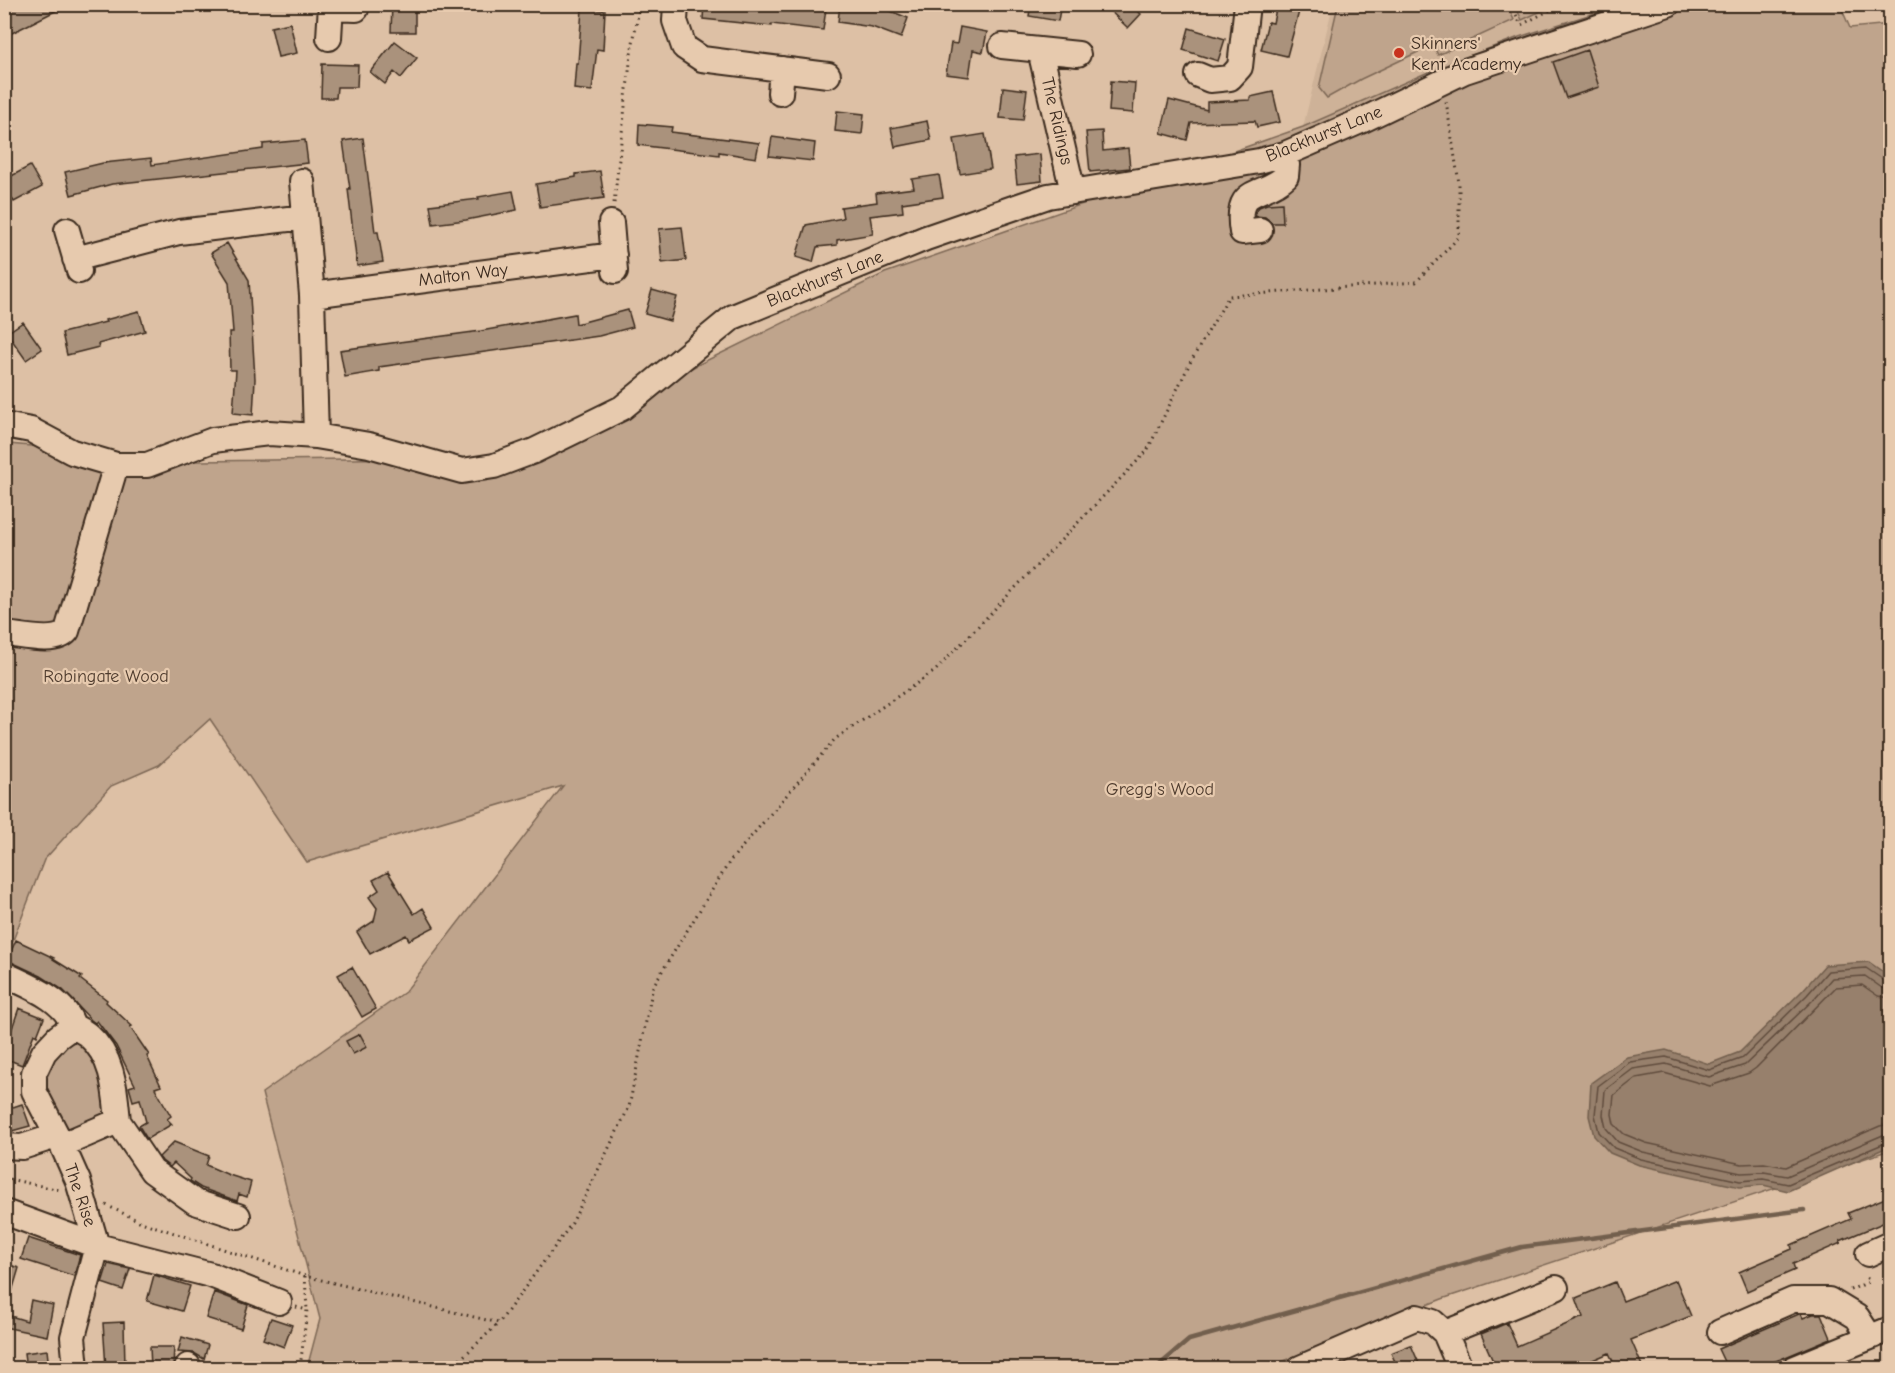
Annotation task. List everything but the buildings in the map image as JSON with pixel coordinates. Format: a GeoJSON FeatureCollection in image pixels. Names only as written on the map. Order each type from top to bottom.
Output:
{"type":"FeatureCollection","features":[{"type":"Feature","properties":{"kind":"street"},"geometry":{"type":"LineString","coordinates":[[676,4],[675,21],[684,46],[702,59],[828,75]]}},
{"type":"Feature","properties":{"kind":"street"},"geometry":{"type":"LineString","coordinates":[[1198,75],[1210,80],[1230,78],[1240,67],[1247,4]]}},
{"type":"Feature","properties":{"kind":"street","name":"Blackhurst Lane"},"geometry":{"type":"LineString","coordinates":[[4,425],[31,430],[72,452],[116,465],[147,465],[213,440],[269,434],[316,436],[369,445],[462,471],[494,466],[534,451],[622,408],[733,317],[926,238],[1048,196],[1259,161],[1285,154],[1465,71],[1668,4]]}},
{"type":"Feature","properties":{"kind":"street"},"geometry":{"type":"LineString","coordinates":[[329,38],[331,6],[357,9]]}},
{"type":"Feature","properties":{"kind":"street","name":"The Ridings"},"geometry":{"type":"LineString","coordinates":[[1002,46],[1078,54]]}},
{"type":"Feature","properties":{"kind":"street","name":"The Ridings"},"geometry":{"type":"LineString","coordinates":[[1040,50],[1073,192]]}},
{"type":"Feature","properties":{"kind":"street"},"geometry":{"type":"LineString","coordinates":[[780,93],[782,69]]}},
{"type":"Feature","properties":{"kind":"street"},"geometry":{"type":"LineString","coordinates":[[1260,230],[1242,231],[1239,215],[1243,202],[1264,187],[1276,185],[1286,176],[1285,154]]}},
{"type":"Feature","properties":{"kind":"street"},"geometry":{"type":"LineString","coordinates":[[302,181],[312,294],[316,436]]}},
{"type":"Feature","properties":{"kind":"street"},"geometry":{"type":"LineString","coordinates":[[67,230],[77,265],[179,232],[305,217]]}},
{"type":"Feature","properties":{"kind":"street","name":"Malton Way"},"geometry":{"type":"LineString","coordinates":[[312,294],[614,263],[611,223]]}},
{"type":"Feature","properties":{"kind":"street"},"geometry":{"type":"LineString","coordinates":[[4,634],[47,638],[59,637],[67,631],[116,465]]}},
{"type":"Feature","properties":{"kind":"street"},"geometry":{"type":"LineString","coordinates":[[4,974],[48,997],[70,1016],[73,1026],[89,1036],[106,1056],[115,1088],[118,1121],[152,1171],[195,1202],[238,1216]]}},
{"type":"Feature","properties":{"kind":"street","name":"The Rise"},"geometry":{"type":"LineString","coordinates":[[73,1026],[58,1037],[44,1052],[34,1073],[34,1091],[82,1194],[97,1246]]}},
{"type":"Feature","properties":{"kind":"street","name":"The Rise"},"geometry":{"type":"LineString","coordinates":[[4,1146],[59,1141],[118,1121]]}},
{"type":"Feature","properties":{"kind":"street"},"geometry":{"type":"LineString","coordinates":[[4,1212],[97,1246],[211,1275],[279,1302]]}},
{"type":"Feature","properties":{"kind":"street"},"geometry":{"type":"LineString","coordinates":[[1868,1254],[1890,1244]]}},
{"type":"Feature","properties":{"kind":"street"},"geometry":{"type":"LineString","coordinates":[[76,1368],[73,1337],[97,1246]]}},
{"type":"Feature","properties":{"kind":"street"},"geometry":{"type":"LineString","coordinates":[[1444,1334],[1556,1288]]}},
{"type":"Feature","properties":{"kind":"street"},"geometry":{"type":"LineString","coordinates":[[1720,1332],[1792,1292],[1829,1300],[1880,1333]]}},
{"type":"Feature","properties":{"kind":"street"},"geometry":{"type":"LineString","coordinates":[[1300,1368],[1418,1317],[1433,1322],[1444,1334],[1460,1368]]}},
{"type":"Feature","properties":{"kind":"street"},"geometry":{"type":"LineString","coordinates":[[1795,1368],[1880,1333]]}},
{"type":"Feature","properties":{"kind":"path"},"geometry":{"type":"LineString","coordinates":[[611,223],[631,54],[640,4]]}},
{"type":"Feature","properties":{"kind":"path"},"geometry":{"type":"LineString","coordinates":[[1511,4],[1521,25],[1562,4]]}},
{"type":"Feature","properties":{"kind":"path"},"geometry":{"type":"LineString","coordinates":[[451,1368],[499,1323],[572,1223],[629,1107],[653,986],[730,861],[835,739],[935,671],[1147,451],[1191,361],[1229,296],[1416,282],[1459,237],[1459,183],[1443,81]]}},
{"type":"Feature","properties":{"kind":"path"},"geometry":{"type":"LineString","coordinates":[[4,1178],[82,1194],[141,1222],[305,1276],[499,1323]]}},
{"type":"Feature","properties":{"kind":"path"},"geometry":{"type":"LineString","coordinates":[[1829,1300],[1869,1282],[1858,1258],[1868,1254]]}},
{"type":"Feature","properties":{"kind":"path"},"geometry":{"type":"LineString","coordinates":[[300,1368],[308,1310],[305,1276]]}},
{"type":"Feature","properties":{"kind":"path"},"geometry":{"type":"LineString","coordinates":[[279,1302],[308,1310]]}},
{"type":"Feature","properties":{"kind":"shaded area","name":"Skinners' Kent Academy"},"geometry":{"type":"Polygon","coordinates":[[[1333,5],[1615,5],[1519,37],[1433,70],[1303,127],[1333,5]]]}},
{"type":"Feature","properties":{"kind":"green space","name":"Gregg's Wood"},"geometry":{"type":"Polygon","coordinates":[[[1623,4],[1840,5],[1850,28],[1890,24],[1890,1150],[1442,1299],[1266,1368],[307,1368],[320,1319],[262,1093],[405,992],[563,786],[307,862],[210,719],[159,765],[111,786],[44,860],[5,961],[5,433],[9,444],[198,461],[510,457],[885,273],[1303,127],[1433,70],[1519,37],[1623,4]]]}},
{"type":"Feature","properties":{"kind":"green space"},"geometry":{"type":"Polygon","coordinates":[[[1338,5],[1507,5],[1514,20],[1438,55],[1431,41],[1418,52],[1327,98],[1319,88],[1338,5]]]}},
{"type":"Feature","properties":{"kind":"green space"},"geometry":{"type":"Polygon","coordinates":[[[1515,5],[1554,5],[1522,20],[1515,5]]]}},
{"type":"Feature","properties":{"kind":"green space"},"geometry":{"type":"Polygon","coordinates":[[[81,1042],[97,1053],[106,1113],[67,1130],[40,1090],[47,1062],[54,1050],[69,1043],[81,1042]]]}},
{"type":"Feature","properties":{"kind":"water"},"geometry":{"type":"Polygon","coordinates":[[[1869,962],[1890,977],[1890,1146],[1788,1191],[1763,1185],[1740,1187],[1639,1165],[1610,1153],[1594,1136],[1589,1116],[1591,1083],[1627,1057],[1666,1050],[1709,1064],[1740,1052],[1825,965],[1869,962]]]}},
{"type":"Feature","properties":{"kind":"waterway"},"geometry":{"type":"LineString","coordinates":[[1156,1368],[1189,1340],[1522,1247],[1804,1210]]}},
{"type":"Feature","properties":{"kind":"place","name":"Skinners' Kent Academy"},"geometry":{"type":"Point","coordinates":[1399,53]}},
{"type":"Feature","properties":{"kind":"park label","name":"Robingate Wood"},"geometry":{"type":"Point","coordinates":[106,676]}}]}
